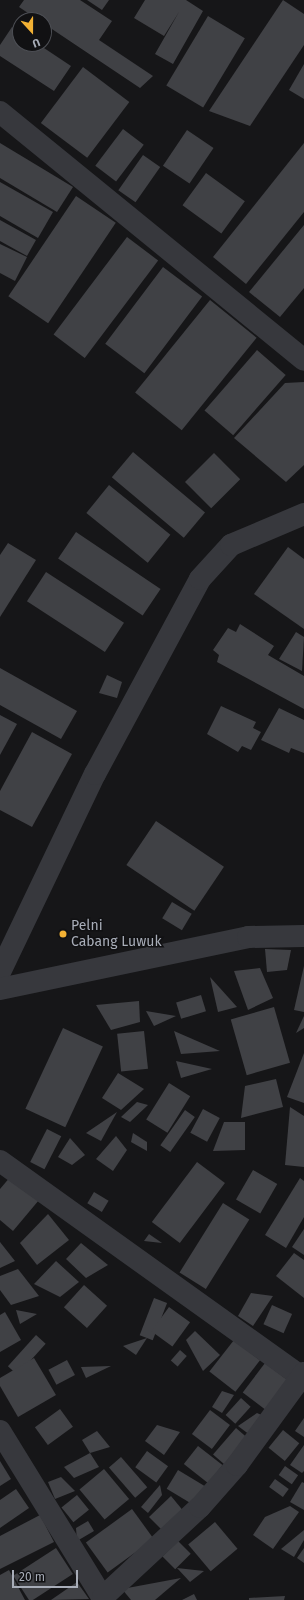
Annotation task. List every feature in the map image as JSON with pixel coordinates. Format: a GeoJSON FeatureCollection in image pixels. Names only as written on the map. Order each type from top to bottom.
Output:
{"type":"FeatureCollection","features":[{"type":"Feature","properties":{"kind":"street"},"geometry":{"type":"LineString","coordinates":[[0,112],[304,360]]}},
{"type":"Feature","properties":{"kind":"street"},"geometry":{"type":"LineString","coordinates":[[0,972],[95,774],[200,579],[232,545],[304,514]]}},
{"type":"Feature","properties":{"kind":"street"},"geometry":{"type":"LineString","coordinates":[[0,989],[248,937],[304,936]]}},
{"type":"Feature","properties":{"kind":"street"},"geometry":{"type":"LineString","coordinates":[[0,1161],[303,1376],[237,1465],[200,1507],[104,1599],[0,1431]]}},
{"type":"Feature","properties":{"kind":"building"},"geometry":{"type":"Polygon","coordinates":[[[24,0],[80,0],[112,21],[99,40],[153,76],[140,88],[52,29],[52,12],[26,12],[19,7],[24,0]]]}},
{"type":"Feature","properties":{"kind":"building"},"geometry":{"type":"Polygon","coordinates":[[[87,0],[109,0],[102,10],[87,0]]]}},
{"type":"Feature","properties":{"kind":"building"},"geometry":{"type":"Polygon","coordinates":[[[145,0],[186,0],[203,11],[173,64],[155,54],[179,12],[164,36],[134,18],[145,0]]]}},
{"type":"Feature","properties":{"kind":"building"},"geometry":{"type":"Polygon","coordinates":[[[283,0],[304,14],[304,45],[250,126],[209,111],[283,0]]]}},
{"type":"Feature","properties":{"kind":"building"},"geometry":{"type":"Polygon","coordinates":[[[208,16],[245,38],[203,108],[166,85],[208,16]]]}},
{"type":"Feature","properties":{"kind":"building"},"geometry":{"type":"Polygon","coordinates":[[[12,27],[12,52],[50,52],[71,66],[54,91],[0,56],[0,45],[12,27]]]}},
{"type":"Feature","properties":{"kind":"building"},"geometry":{"type":"Polygon","coordinates":[[[304,64],[304,99],[289,90],[304,64]]]}},
{"type":"Feature","properties":{"kind":"building"},"geometry":{"type":"Polygon","coordinates":[[[83,67],[129,102],[87,158],[41,123],[83,67]]]}},
{"type":"Feature","properties":{"kind":"building"},"geometry":{"type":"Polygon","coordinates":[[[123,129],[144,145],[116,181],[95,166],[123,129]]]}},
{"type":"Feature","properties":{"kind":"building"},"geometry":{"type":"Polygon","coordinates":[[[187,130],[214,148],[189,184],[163,166],[187,130]]]}},
{"type":"Feature","properties":{"kind":"building"},"geometry":{"type":"Polygon","coordinates":[[[0,143],[73,187],[57,212],[0,178],[0,143]]]}},
{"type":"Feature","properties":{"kind":"building"},"geometry":{"type":"Polygon","coordinates":[[[304,143],[304,212],[246,284],[213,257],[304,143]]]}},
{"type":"Feature","properties":{"kind":"building"},"geometry":{"type":"Polygon","coordinates":[[[143,155],[160,167],[136,202],[118,190],[143,155]]]}},
{"type":"Feature","properties":{"kind":"building"},"geometry":{"type":"Polygon","coordinates":[[[206,173],[245,201],[221,234],[182,205],[206,173]]]}},
{"type":"Feature","properties":{"kind":"building"},"geometry":{"type":"Polygon","coordinates":[[[0,182],[53,212],[38,238],[0,216],[0,182]]]}},
{"type":"Feature","properties":{"kind":"building"},"geometry":{"type":"Polygon","coordinates":[[[76,196],[116,223],[48,323],[8,296],[76,196]]]}},
{"type":"Feature","properties":{"kind":"building"},"geometry":{"type":"Polygon","coordinates":[[[0,220],[36,240],[27,256],[0,241],[0,220]]]}},
{"type":"Feature","properties":{"kind":"building"},"geometry":{"type":"Polygon","coordinates":[[[304,225],[304,288],[280,317],[249,292],[304,225]]]}},
{"type":"Feature","properties":{"kind":"building"},"geometry":{"type":"Polygon","coordinates":[[[127,237],[158,260],[85,358],[54,334],[127,237]]]}},
{"type":"Feature","properties":{"kind":"building"},"geometry":{"type":"Polygon","coordinates":[[[0,244],[27,257],[15,281],[0,273],[0,244]]]}},
{"type":"Feature","properties":{"kind":"building"},"geometry":{"type":"Polygon","coordinates":[[[163,267],[202,296],[144,373],[105,344],[163,267]]]}},
{"type":"Feature","properties":{"kind":"building"},"geometry":{"type":"Polygon","coordinates":[[[210,300],[257,338],[182,430],[135,392],[210,300]]]}},
{"type":"Feature","properties":{"kind":"building"},"geometry":{"type":"Polygon","coordinates":[[[257,350],[286,375],[233,435],[205,410],[257,350]]]}},
{"type":"Feature","properties":{"kind":"building"},"geometry":{"type":"Polygon","coordinates":[[[304,382],[304,465],[286,482],[234,438],[285,383],[304,382]]]}},
{"type":"Feature","properties":{"kind":"building"},"geometry":{"type":"Polygon","coordinates":[[[133,452],[205,512],[184,538],[112,477],[133,452]]]}},
{"type":"Feature","properties":{"kind":"building"},"geometry":{"type":"Polygon","coordinates":[[[214,453],[240,479],[211,508],[185,482],[214,453]]]}},
{"type":"Feature","properties":{"kind":"building"},"geometry":{"type":"Polygon","coordinates":[[[109,485],[170,535],[148,563],[86,513],[109,485]]]}},
{"type":"Feature","properties":{"kind":"building"},"geometry":{"type":"Polygon","coordinates":[[[76,532],[161,589],[143,616],[58,559],[76,532]]]}},
{"type":"Feature","properties":{"kind":"building"},"geometry":{"type":"Polygon","coordinates":[[[8,543],[36,560],[0,617],[0,555],[8,543]]]}},
{"type":"Feature","properties":{"kind":"building"},"geometry":{"type":"Polygon","coordinates":[[[288,547],[304,559],[304,629],[254,594],[288,547]]]}},
{"type":"Feature","properties":{"kind":"building"},"geometry":{"type":"Polygon","coordinates":[[[46,572],[124,623],[105,652],[27,601],[46,572]]]}},
{"type":"Feature","properties":{"kind":"building"},"geometry":{"type":"Polygon","coordinates":[[[240,624],[274,646],[268,655],[304,676],[304,709],[217,662],[219,655],[213,650],[228,628],[236,632],[240,624]]]}},
{"type":"Feature","properties":{"kind":"building"},"geometry":{"type":"Polygon","coordinates":[[[296,632],[304,637],[302,671],[279,659],[296,632]]]}},
{"type":"Feature","properties":{"kind":"building"},"geometry":{"type":"Polygon","coordinates":[[[0,668],[77,711],[61,739],[0,705],[0,668]]]}},
{"type":"Feature","properties":{"kind":"building"},"geometry":{"type":"Polygon","coordinates":[[[107,675],[122,682],[117,698],[99,693],[107,675]]]}},
{"type":"Feature","properties":{"kind":"building"},"geometry":{"type":"Polygon","coordinates":[[[221,706],[256,722],[253,728],[261,732],[251,750],[242,746],[238,752],[207,734],[221,706]]]}},
{"type":"Feature","properties":{"kind":"building"},"geometry":{"type":"Polygon","coordinates":[[[279,708],[304,720],[304,753],[291,748],[289,753],[261,740],[279,708]]]}},
{"type":"Feature","properties":{"kind":"building"},"geometry":{"type":"Polygon","coordinates":[[[0,715],[17,724],[0,755],[0,715]]]}},
{"type":"Feature","properties":{"kind":"building"},"geometry":{"type":"Polygon","coordinates":[[[32,732],[72,754],[32,827],[0,810],[0,791],[32,732]]]}},
{"type":"Feature","properties":{"kind":"building"},"geometry":{"type":"Polygon","coordinates":[[[156,821],[224,867],[194,911],[126,865],[156,821]]]}},
{"type":"Feature","properties":{"kind":"building"},"geometry":{"type":"Polygon","coordinates":[[[172,902],[192,914],[182,930],[162,918],[172,902]]]}},
{"type":"Feature","properties":{"kind":"building"},"geometry":{"type":"Polygon","coordinates":[[[265,949],[291,950],[287,970],[267,972],[265,949]]]}},
{"type":"Feature","properties":{"kind":"building"},"geometry":{"type":"Polygon","coordinates":[[[304,966],[304,1012],[294,1010],[304,966]]]}},
{"type":"Feature","properties":{"kind":"building"},"geometry":{"type":"Polygon","coordinates":[[[260,968],[273,998],[248,1010],[234,971],[260,968]]]}},
{"type":"Feature","properties":{"kind":"building"},"geometry":{"type":"Polygon","coordinates":[[[210,977],[237,1007],[218,1012],[210,977]]]}},
{"type":"Feature","properties":{"kind":"building"},"geometry":{"type":"Polygon","coordinates":[[[201,995],[206,1011],[181,1019],[176,1003],[201,995]]]}},
{"type":"Feature","properties":{"kind":"building"},"geometry":{"type":"Polygon","coordinates":[[[139,1001],[140,1022],[111,1030],[96,1005],[139,1001]]]}},
{"type":"Feature","properties":{"kind":"building"},"geometry":{"type":"Polygon","coordinates":[[[274,1007],[290,1063],[247,1075],[231,1019],[274,1007]]]}},
{"type":"Feature","properties":{"kind":"building"},"geometry":{"type":"Polygon","coordinates":[[[146,1011],[176,1016],[154,1026],[146,1011]]]}},
{"type":"Feature","properties":{"kind":"building"},"geometry":{"type":"Polygon","coordinates":[[[304,1016],[304,1028],[296,1033],[304,1016]]]}},
{"type":"Feature","properties":{"kind":"building"},"geometry":{"type":"Polygon","coordinates":[[[63,1028],[103,1047],[65,1127],[25,1109],[63,1028]]]}},
{"type":"Feature","properties":{"kind":"building"},"geometry":{"type":"Polygon","coordinates":[[[144,1031],[148,1069],[121,1072],[117,1034],[144,1031]]]}},
{"type":"Feature","properties":{"kind":"building"},"geometry":{"type":"Polygon","coordinates":[[[174,1031],[220,1051],[181,1054],[174,1031]]]}},
{"type":"Feature","properties":{"kind":"building"},"geometry":{"type":"Polygon","coordinates":[[[304,1053],[304,1103],[287,1097],[304,1053]]]}},
{"type":"Feature","properties":{"kind":"building"},"geometry":{"type":"Polygon","coordinates":[[[176,1061],[212,1069],[181,1078],[176,1061]]]}},
{"type":"Feature","properties":{"kind":"building"},"geometry":{"type":"Polygon","coordinates":[[[118,1073],[144,1089],[121,1110],[102,1098],[118,1073]]]}},
{"type":"Feature","properties":{"kind":"building"},"geometry":{"type":"Polygon","coordinates":[[[276,1079],[283,1107],[241,1118],[245,1086],[276,1079]]]}},
{"type":"Feature","properties":{"kind":"building"},"geometry":{"type":"Polygon","coordinates":[[[169,1083],[190,1096],[167,1133],[146,1119],[169,1083]]]}},
{"type":"Feature","properties":{"kind":"building"},"geometry":{"type":"Polygon","coordinates":[[[137,1102],[148,1105],[130,1122],[121,1117],[137,1102]]]}},
{"type":"Feature","properties":{"kind":"building"},"geometry":{"type":"Polygon","coordinates":[[[290,1107],[304,1116],[304,1167],[285,1165],[290,1107]]]}},
{"type":"Feature","properties":{"kind":"building"},"geometry":{"type":"Polygon","coordinates":[[[203,1109],[220,1118],[207,1142],[190,1133],[203,1109]]]}},
{"type":"Feature","properties":{"kind":"building"},"geometry":{"type":"Polygon","coordinates":[[[185,1110],[195,1117],[170,1152],[160,1145],[185,1110]]]}},
{"type":"Feature","properties":{"kind":"building"},"geometry":{"type":"Polygon","coordinates":[[[117,1112],[101,1141],[86,1133],[117,1112]]]}},
{"type":"Feature","properties":{"kind":"building"},"geometry":{"type":"Polygon","coordinates":[[[224,1122],[245,1122],[245,1150],[213,1151],[224,1122]]]}},
{"type":"Feature","properties":{"kind":"building"},"geometry":{"type":"Polygon","coordinates":[[[47,1129],[61,1136],[44,1169],[30,1162],[47,1129]]]}},
{"type":"Feature","properties":{"kind":"building"},"geometry":{"type":"Polygon","coordinates":[[[133,1133],[147,1142],[147,1151],[131,1142],[133,1133]]]}},
{"type":"Feature","properties":{"kind":"building"},"geometry":{"type":"Polygon","coordinates":[[[116,1136],[127,1150],[113,1171],[96,1159],[116,1136]]]}},
{"type":"Feature","properties":{"kind":"building"},"geometry":{"type":"Polygon","coordinates":[[[70,1138],[85,1155],[72,1165],[58,1157],[70,1138]]]}},
{"type":"Feature","properties":{"kind":"building"},"geometry":{"type":"Polygon","coordinates":[[[197,1162],[225,1183],[180,1243],[152,1222],[197,1162]]]}},
{"type":"Feature","properties":{"kind":"building"},"geometry":{"type":"Polygon","coordinates":[[[253,1170],[277,1184],[260,1213],[236,1199],[253,1170]]]}},
{"type":"Feature","properties":{"kind":"building"},"geometry":{"type":"Polygon","coordinates":[[[11,1176],[39,1200],[13,1231],[0,1220],[0,1189],[11,1176]]]}},
{"type":"Feature","properties":{"kind":"building"},"geometry":{"type":"Polygon","coordinates":[[[300,1178],[304,1181],[304,1217],[286,1248],[265,1235],[300,1178]]]}},
{"type":"Feature","properties":{"kind":"building"},"geometry":{"type":"Polygon","coordinates":[[[94,1192],[109,1201],[102,1212],[87,1203],[94,1192]]]}},
{"type":"Feature","properties":{"kind":"building"},"geometry":{"type":"Polygon","coordinates":[[[223,1203],[249,1219],[206,1289],[180,1273],[223,1203]]]}},
{"type":"Feature","properties":{"kind":"building"},"geometry":{"type":"Polygon","coordinates":[[[48,1214],[69,1240],[37,1265],[20,1243],[48,1214]]]}},
{"type":"Feature","properties":{"kind":"building"},"geometry":{"type":"Polygon","coordinates":[[[304,1229],[304,1255],[292,1247],[304,1229]]]}},
{"type":"Feature","properties":{"kind":"building"},"geometry":{"type":"Polygon","coordinates":[[[149,1234],[162,1243],[144,1241],[149,1234]]]}},
{"type":"Feature","properties":{"kind":"building"},"geometry":{"type":"Polygon","coordinates":[[[0,1242],[15,1261],[0,1268],[0,1242]]]}},
{"type":"Feature","properties":{"kind":"building"},"geometry":{"type":"Polygon","coordinates":[[[81,1243],[108,1265],[86,1278],[66,1259],[81,1243]]]}},
{"type":"Feature","properties":{"kind":"building"},"geometry":{"type":"Polygon","coordinates":[[[294,1253],[304,1260],[304,1298],[276,1276],[294,1253]]]}},
{"type":"Feature","properties":{"kind":"building"},"geometry":{"type":"Polygon","coordinates":[[[56,1261],[79,1282],[60,1297],[34,1284],[56,1261]]]}},
{"type":"Feature","properties":{"kind":"building"},"geometry":{"type":"Polygon","coordinates":[[[18,1269],[39,1296],[11,1305],[0,1290],[0,1276],[18,1269]]]}},
{"type":"Feature","properties":{"kind":"building"},"geometry":{"type":"Polygon","coordinates":[[[84,1285],[107,1306],[87,1328],[64,1307],[84,1285]]]}},
{"type":"Feature","properties":{"kind":"building"},"geometry":{"type":"Polygon","coordinates":[[[251,1293],[273,1296],[253,1326],[238,1316],[251,1293]]]}},
{"type":"Feature","properties":{"kind":"building"},"geometry":{"type":"Polygon","coordinates":[[[154,1298],[167,1303],[153,1340],[140,1335],[154,1298]]]}},
{"type":"Feature","properties":{"kind":"building"},"geometry":{"type":"Polygon","coordinates":[[[272,1305],[292,1314],[284,1333],[263,1324],[272,1305]]]}},
{"type":"Feature","properties":{"kind":"building"},"geometry":{"type":"Polygon","coordinates":[[[169,1307],[190,1322],[172,1347],[151,1331],[169,1307]]]}},
{"type":"Feature","properties":{"kind":"building"},"geometry":{"type":"Polygon","coordinates":[[[16,1310],[37,1314],[20,1324],[16,1310]]]}},
{"type":"Feature","properties":{"kind":"building"},"geometry":{"type":"Polygon","coordinates":[[[5,1312],[21,1340],[0,1352],[0,1315],[5,1312]]]}},
{"type":"Feature","properties":{"kind":"building"},"geometry":{"type":"Polygon","coordinates":[[[195,1331],[220,1355],[203,1371],[186,1340],[195,1331]]]}},
{"type":"Feature","properties":{"kind":"building"},"geometry":{"type":"Polygon","coordinates":[[[36,1335],[46,1344],[18,1375],[8,1366],[36,1335]]]}},
{"type":"Feature","properties":{"kind":"building"},"geometry":{"type":"Polygon","coordinates":[[[147,1338],[136,1355],[123,1346],[147,1338]]]}},
{"type":"Feature","properties":{"kind":"building"},"geometry":{"type":"Polygon","coordinates":[[[234,1340],[260,1360],[235,1392],[209,1372],[234,1340]]]}},
{"type":"Feature","properties":{"kind":"building"},"geometry":{"type":"Polygon","coordinates":[[[180,1350],[187,1356],[178,1366],[171,1361],[180,1350]]]}},
{"type":"Feature","properties":{"kind":"building"},"geometry":{"type":"Polygon","coordinates":[[[34,1358],[56,1395],[18,1417],[0,1386],[0,1378],[34,1358]]]}},
{"type":"Feature","properties":{"kind":"building"},"geometry":{"type":"Polygon","coordinates":[[[67,1360],[75,1375],[56,1385],[48,1370],[67,1360]]]}},
{"type":"Feature","properties":{"kind":"building"},"geometry":{"type":"Polygon","coordinates":[[[265,1363],[290,1382],[267,1411],[243,1393],[265,1363]]]}},
{"type":"Feature","properties":{"kind":"building"},"geometry":{"type":"Polygon","coordinates":[[[111,1366],[86,1378],[81,1367],[111,1366]]]}},
{"type":"Feature","properties":{"kind":"building"},"geometry":{"type":"Polygon","coordinates":[[[222,1391],[234,1395],[222,1413],[212,1407],[222,1391]]]}},
{"type":"Feature","properties":{"kind":"building"},"geometry":{"type":"Polygon","coordinates":[[[241,1398],[251,1407],[235,1424],[226,1415],[241,1398]]]}},
{"type":"Feature","properties":{"kind":"building"},"geometry":{"type":"Polygon","coordinates":[[[60,1409],[73,1427],[48,1445],[35,1427],[60,1409]]]}},
{"type":"Feature","properties":{"kind":"building"},"geometry":{"type":"Polygon","coordinates":[[[210,1410],[230,1425],[212,1449],[192,1434],[210,1410]]]}},
{"type":"Feature","properties":{"kind":"building"},"geometry":{"type":"Polygon","coordinates":[[[257,1413],[266,1417],[250,1435],[238,1426],[257,1413]]]}},
{"type":"Feature","properties":{"kind":"building"},"geometry":{"type":"Polygon","coordinates":[[[304,1418],[304,1437],[295,1431],[304,1418]]]}},
{"type":"Feature","properties":{"kind":"building"},"geometry":{"type":"Polygon","coordinates":[[[157,1425],[180,1432],[164,1455],[145,1441],[157,1425]]]}},
{"type":"Feature","properties":{"kind":"building"},"geometry":{"type":"Polygon","coordinates":[[[236,1428],[250,1440],[227,1466],[213,1454],[236,1428]]]}},
{"type":"Feature","properties":{"kind":"building"},"geometry":{"type":"Polygon","coordinates":[[[283,1430],[299,1443],[285,1461],[269,1448],[283,1430]]]}},
{"type":"Feature","properties":{"kind":"building"},"geometry":{"type":"Polygon","coordinates":[[[97,1431],[110,1447],[90,1453],[82,1440],[97,1431]]]}},
{"type":"Feature","properties":{"kind":"building"},"geometry":{"type":"Polygon","coordinates":[[[304,1445],[304,1471],[302,1473],[290,1465],[304,1445]]]}},
{"type":"Feature","properties":{"kind":"building"},"geometry":{"type":"Polygon","coordinates":[[[198,1446],[222,1465],[208,1483],[184,1464],[198,1446]]]}},
{"type":"Feature","properties":{"kind":"building"},"geometry":{"type":"Polygon","coordinates":[[[147,1451],[168,1466],[156,1482],[135,1467],[147,1451]]]}},
{"type":"Feature","properties":{"kind":"building"},"geometry":{"type":"Polygon","coordinates":[[[90,1453],[99,1467],[74,1478],[64,1467],[90,1453]]]}},
{"type":"Feature","properties":{"kind":"building"},"geometry":{"type":"Polygon","coordinates":[[[121,1457],[147,1487],[135,1498],[109,1467],[121,1457]]]}},
{"type":"Feature","properties":{"kind":"building"},"geometry":{"type":"Polygon","coordinates":[[[0,1461],[11,1479],[0,1486],[0,1461]]]}},
{"type":"Feature","properties":{"kind":"building"},"geometry":{"type":"Polygon","coordinates":[[[285,1466],[298,1475],[292,1484],[279,1475],[285,1466]]]}},
{"type":"Feature","properties":{"kind":"building"},"geometry":{"type":"Polygon","coordinates":[[[104,1469],[129,1499],[105,1519],[79,1490],[104,1469]]]}},
{"type":"Feature","properties":{"kind":"building"},"geometry":{"type":"Polygon","coordinates":[[[178,1470],[205,1486],[193,1505],[167,1489],[178,1470]]]}},
{"type":"Feature","properties":{"kind":"building"},"geometry":{"type":"Polygon","coordinates":[[[61,1477],[75,1491],[55,1499],[48,1482],[61,1477]]]}},
{"type":"Feature","properties":{"kind":"building"},"geometry":{"type":"Polygon","coordinates":[[[275,1479],[289,1489],[283,1497],[269,1487],[275,1479]]]}},
{"type":"Feature","properties":{"kind":"building"},"geometry":{"type":"Polygon","coordinates":[[[302,1482],[304,1483],[304,1510],[290,1502],[302,1482]]]}},
{"type":"Feature","properties":{"kind":"building"},"geometry":{"type":"Polygon","coordinates":[[[160,1485],[162,1495],[148,1513],[141,1507],[160,1485]]]}},
{"type":"Feature","properties":{"kind":"building"},"geometry":{"type":"Polygon","coordinates":[[[16,1489],[29,1508],[0,1528],[0,1500],[16,1489]]]}},
{"type":"Feature","properties":{"kind":"building"},"geometry":{"type":"Polygon","coordinates":[[[77,1495],[89,1510],[73,1522],[61,1508],[77,1495]]]}},
{"type":"Feature","properties":{"kind":"building"},"geometry":{"type":"Polygon","coordinates":[[[171,1496],[185,1513],[163,1531],[149,1517],[171,1496]]]}},
{"type":"Feature","properties":{"kind":"building"},"geometry":{"type":"Polygon","coordinates":[[[290,1506],[299,1512],[273,1549],[253,1535],[265,1517],[290,1506]]]}},
{"type":"Feature","properties":{"kind":"building"},"geometry":{"type":"Polygon","coordinates":[[[132,1509],[154,1539],[108,1572],[86,1543],[132,1509]]]}},
{"type":"Feature","properties":{"kind":"building"},"geometry":{"type":"Polygon","coordinates":[[[40,1515],[54,1542],[0,1569],[0,1536],[40,1515]]]}},
{"type":"Feature","properties":{"kind":"building"},"geometry":{"type":"Polygon","coordinates":[[[88,1521],[94,1531],[77,1541],[76,1528],[88,1521]]]}},
{"type":"Feature","properties":{"kind":"building"},"geometry":{"type":"Polygon","coordinates":[[[215,1522],[237,1549],[211,1571],[188,1544],[215,1522]]]}},
{"type":"Feature","properties":{"kind":"building"},"geometry":{"type":"Polygon","coordinates":[[[304,1530],[304,1540],[294,1557],[281,1549],[304,1530]]]}},
{"type":"Feature","properties":{"kind":"building"},"geometry":{"type":"Polygon","coordinates":[[[178,1541],[191,1554],[175,1569],[162,1557],[178,1541]]]}},
{"type":"Feature","properties":{"kind":"building"},"geometry":{"type":"Polygon","coordinates":[[[56,1548],[73,1574],[33,1600],[29,1600],[13,1576],[56,1548]]]}},
{"type":"Feature","properties":{"kind":"building"},"geometry":{"type":"Polygon","coordinates":[[[304,1548],[304,1563],[297,1558],[304,1548]]]}},
{"type":"Feature","properties":{"kind":"building"},"geometry":{"type":"Polygon","coordinates":[[[177,1568],[204,1571],[190,1582],[177,1568]]]}},
{"type":"Feature","properties":{"kind":"building"},"geometry":{"type":"Polygon","coordinates":[[[9,1570],[25,1600],[0,1600],[0,1575],[9,1570]]]}},
{"type":"Feature","properties":{"kind":"building"},"geometry":{"type":"Polygon","coordinates":[[[181,1578],[155,1600],[131,1600],[122,1589],[181,1578]]]}},
{"type":"Feature","properties":{"kind":"building"},"geometry":{"type":"Polygon","coordinates":[[[77,1582],[89,1599],[51,1600],[77,1582]]]}},
{"type":"Feature","properties":{"kind":"building"},"geometry":{"type":"Polygon","coordinates":[[[194,1594],[197,1600],[182,1600],[194,1594]]]}},
{"type":"Feature","properties":{"kind":"building"},"geometry":{"type":"Polygon","coordinates":[[[285,1596],[284,1600],[249,1600],[249,1598],[285,1596]]]}},
{"type":"Feature","properties":{"kind":"place","name":"Pelni Cabang Luwuk"},"geometry":{"type":"Point","coordinates":[63,934]}}]}
